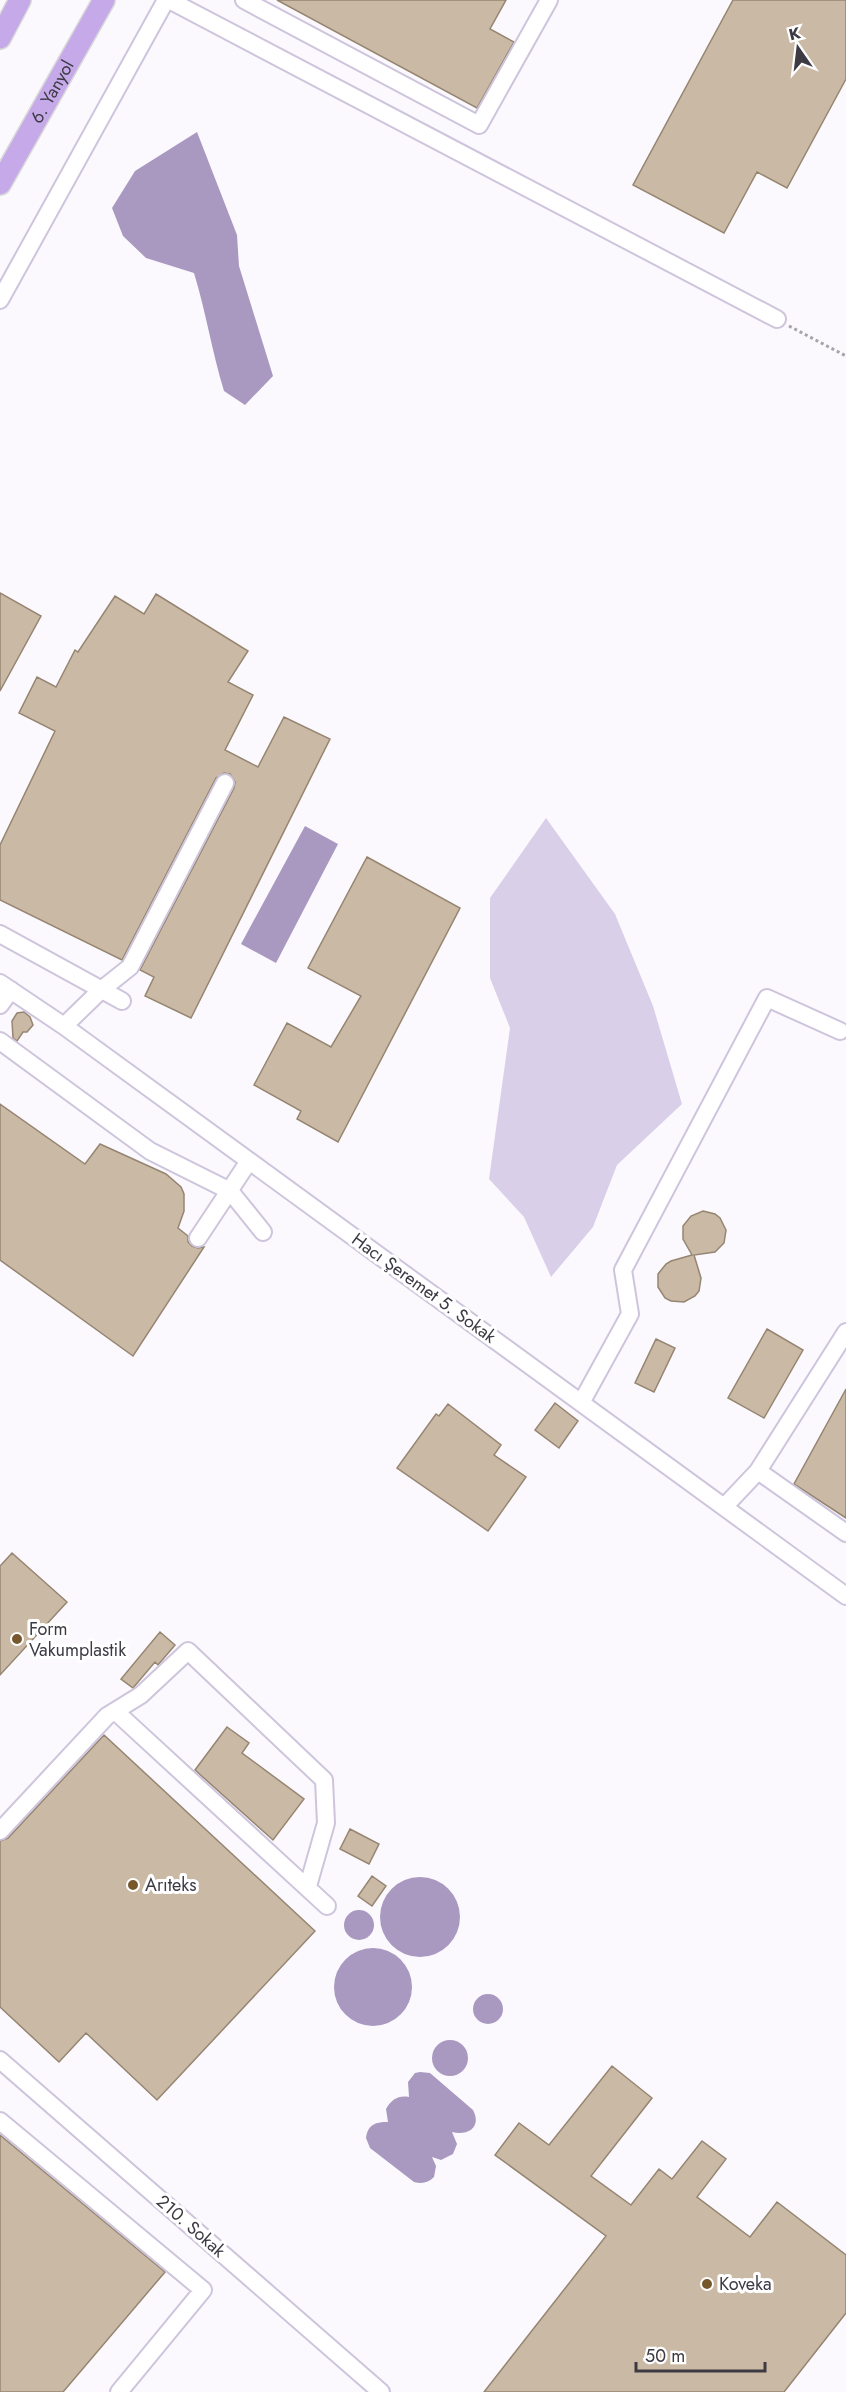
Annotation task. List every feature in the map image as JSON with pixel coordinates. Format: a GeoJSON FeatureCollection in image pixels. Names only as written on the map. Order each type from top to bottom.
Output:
{"type":"FeatureCollection","features":[{"type":"Feature","properties":{"kind":"main road"},"geometry":{"type":"LineString","coordinates":[[0,38],[20,0]]}},
{"type":"Feature","properties":{"kind":"main road","name":"6. Yanyol"},"geometry":{"type":"LineString","coordinates":[[0,184],[104,0]]}},
{"type":"Feature","properties":{"kind":"street"},"geometry":{"type":"LineString","coordinates":[[244,0],[479,125],[549,0]]}},
{"type":"Feature","properties":{"kind":"street"},"geometry":{"type":"LineString","coordinates":[[0,300],[173,1],[777,319]]}},
{"type":"Feature","properties":{"kind":"street"},"geometry":{"type":"LineString","coordinates":[[64,1026],[101,990],[130,967],[225,783]]}},
{"type":"Feature","properties":{"kind":"street"},"geometry":{"type":"LineString","coordinates":[[0,934],[122,1001]]}},
{"type":"Feature","properties":{"kind":"street"},"geometry":{"type":"LineString","coordinates":[[0,1005],[6,987]]}},
{"type":"Feature","properties":{"kind":"street","name":"Hacı Şeremet 5. Sokak"},"geometry":{"type":"LineString","coordinates":[[6,987],[64,1026],[846,1596]]}},
{"type":"Feature","properties":{"kind":"street"},"geometry":{"type":"LineString","coordinates":[[581,1403],[630,1314],[623,1270],[767,998],[840,1031]]}},
{"type":"Feature","properties":{"kind":"street"},"geometry":{"type":"LineString","coordinates":[[0,1041],[150,1151],[230,1191],[263,1232]]}},
{"type":"Feature","properties":{"kind":"street"},"geometry":{"type":"LineString","coordinates":[[198,1238],[249,1161]]}},
{"type":"Feature","properties":{"kind":"street"},"geometry":{"type":"LineString","coordinates":[[724,1507],[758,1472],[846,1332]]}},
{"type":"Feature","properties":{"kind":"street"},"geometry":{"type":"LineString","coordinates":[[758,1472],[846,1533]]}},
{"type":"Feature","properties":{"kind":"street"},"geometry":{"type":"LineString","coordinates":[[0,1831],[107,1716],[141,1695],[188,1650],[324,1780],[326,1823],[308,1886]]}},
{"type":"Feature","properties":{"kind":"street"},"geometry":{"type":"LineString","coordinates":[[115,1711],[308,1886],[327,1906]]}},
{"type":"Feature","properties":{"kind":"street","name":"210. Sokak"},"geometry":{"type":"LineString","coordinates":[[0,2060],[373,2390]]}},
{"type":"Feature","properties":{"kind":"street"},"geometry":{"type":"LineString","coordinates":[[0,2121],[203,2290],[119,2392]]}},
{"type":"Feature","properties":{"kind":"path"},"geometry":{"type":"LineString","coordinates":[[777,319],[846,356]]}},
{"type":"Feature","properties":{"kind":"shaded area"},"geometry":{"type":"Polygon","coordinates":[[[197,132],[237,235],[239,266],[273,376],[245,405],[224,391],[194,273],[146,258],[123,236],[112,208],[135,171],[197,132]]]}},
{"type":"Feature","properties":{"kind":"shaded area"},"geometry":{"type":"Polygon","coordinates":[[[546,818],[615,914],[653,1006],[682,1104],[617,1165],[593,1227],[551,1277],[524,1217],[489,1179],[510,1028],[490,978],[490,898],[546,818]]]}},
{"type":"Feature","properties":{"kind":"shaded area"},"geometry":{"type":"Polygon","coordinates":[[[305,826],[338,844],[276,963],[241,944],[305,826]]]}},
{"type":"Feature","properties":{"kind":"shaded area"},"geometry":{"type":"Polygon","coordinates":[[[420,1877],[435,1880],[448,1889],[457,1902],[460,1917],[457,1932],[448,1945],[435,1954],[420,1957],[405,1954],[392,1945],[383,1932],[380,1917],[383,1902],[392,1889],[405,1880],[420,1877]]]}},
{"type":"Feature","properties":{"kind":"shaded area"},"geometry":{"type":"Polygon","coordinates":[[[359,1910],[365,1911],[373,1919],[373,1931],[365,1939],[359,1940],[353,1939],[345,1931],[344,1925],[345,1919],[353,1911],[359,1910]]]}},
{"type":"Feature","properties":{"kind":"shaded area"},"geometry":{"type":"Polygon","coordinates":[[[373,1948],[388,1951],[401,1959],[409,1972],[412,1987],[409,2002],[401,2015],[388,2023],[373,2026],[358,2023],[345,2015],[337,2002],[334,1987],[337,1972],[345,1959],[358,1951],[373,1948]]]}},
{"type":"Feature","properties":{"kind":"shaded area"},"geometry":{"type":"Polygon","coordinates":[[[488,1994],[499,1998],[503,2009],[499,2020],[488,2024],[477,2020],[473,2009],[477,1998],[488,1994]]]}},
{"type":"Feature","properties":{"kind":"shaded area"},"geometry":{"type":"Polygon","coordinates":[[[450,2040],[463,2045],[468,2058],[463,2071],[450,2076],[437,2071],[432,2058],[437,2045],[450,2040]]]}},
{"type":"Feature","properties":{"kind":"shaded area"},"geometry":{"type":"Polygon","coordinates":[[[415,2073],[430,2073],[473,2110],[476,2121],[472,2129],[468,2131],[452,2132],[457,2144],[453,2154],[441,2160],[432,2157],[436,2166],[434,2177],[427,2182],[420,2183],[414,2182],[370,2148],[366,2138],[373,2125],[388,2122],[386,2109],[393,2101],[401,2097],[409,2097],[408,2082],[415,2073]]]}},
{"type":"Feature","properties":{"kind":"building"},"geometry":{"type":"Polygon","coordinates":[[[277,0],[506,0],[490,29],[514,42],[477,108],[277,0]]]}},
{"type":"Feature","properties":{"kind":"building"},"geometry":{"type":"Polygon","coordinates":[[[733,0],[846,0],[846,79],[787,188],[757,172],[724,233],[633,185],[733,0]]]}},
{"type":"Feature","properties":{"kind":"building"},"geometry":{"type":"Polygon","coordinates":[[[0,593],[41,616],[0,691],[0,593]]]}},
{"type":"Feature","properties":{"kind":"building"},"geometry":{"type":"Polygon","coordinates":[[[156,594],[248,651],[228,682],[253,695],[225,750],[258,767],[284,717],[330,739],[191,1018],[145,996],[154,977],[140,970],[234,788],[235,782],[230,774],[224,773],[216,778],[122,960],[0,900],[0,845],[55,731],[19,713],[37,677],[56,687],[75,650],[78,652],[115,596],[144,614],[156,594]]]}},
{"type":"Feature","properties":{"kind":"building"},"geometry":{"type":"Polygon","coordinates":[[[367,857],[460,908],[338,1142],[297,1119],[301,1111],[254,1085],[287,1023],[331,1047],[361,996],[308,968],[367,857]]]}},
{"type":"Feature","properties":{"kind":"building"},"geometry":{"type":"Polygon","coordinates":[[[24,1012],[30,1017],[33,1025],[27,1032],[23,1032],[17,1041],[13,1038],[12,1021],[17,1013],[24,1012]]]}},
{"type":"Feature","properties":{"kind":"building"},"geometry":{"type":"Polygon","coordinates":[[[0,1104],[85,1164],[100,1144],[166,1174],[181,1187],[184,1194],[184,1211],[178,1228],[188,1236],[188,1242],[192,1246],[204,1247],[133,1356],[0,1260],[0,1104]]]}},
{"type":"Feature","properties":{"kind":"building"},"geometry":{"type":"Polygon","coordinates":[[[703,1211],[720,1218],[726,1230],[724,1243],[715,1252],[694,1255],[701,1278],[699,1291],[695,1296],[684,1302],[671,1301],[665,1298],[658,1287],[658,1274],[671,1261],[692,1255],[683,1239],[683,1226],[691,1216],[703,1211]]]}},
{"type":"Feature","properties":{"kind":"building"},"geometry":{"type":"Polygon","coordinates":[[[767,1329],[803,1350],[764,1418],[728,1398],[767,1329]]]}},
{"type":"Feature","properties":{"kind":"building"},"geometry":{"type":"Polygon","coordinates":[[[656,1339],[675,1348],[654,1392],[635,1383],[656,1339]]]}},
{"type":"Feature","properties":{"kind":"building"},"geometry":{"type":"Polygon","coordinates":[[[846,1389],[846,1518],[794,1484],[846,1389]]]}},
{"type":"Feature","properties":{"kind":"building"},"geometry":{"type":"Polygon","coordinates":[[[555,1403],[578,1421],[559,1448],[535,1430],[555,1403]]]}},
{"type":"Feature","properties":{"kind":"building"},"geometry":{"type":"Polygon","coordinates":[[[448,1404],[501,1445],[494,1455],[526,1477],[488,1531],[397,1468],[436,1414],[439,1416],[448,1404]]]}},
{"type":"Feature","properties":{"kind":"building","name":"Form Vakumplastik"},"geometry":{"type":"Polygon","coordinates":[[[12,1553],[67,1602],[0,1675],[0,1566],[12,1553]]]}},
{"type":"Feature","properties":{"kind":"building"},"geometry":{"type":"Polygon","coordinates":[[[160,1632],[175,1645],[158,1665],[155,1662],[133,1688],[121,1679],[160,1632]]]}},
{"type":"Feature","properties":{"kind":"building"},"geometry":{"type":"Polygon","coordinates":[[[227,1727],[249,1743],[242,1753],[304,1799],[273,1840],[195,1770],[227,1727]]]}},
{"type":"Feature","properties":{"kind":"building","name":"Arıteks"},"geometry":{"type":"Polygon","coordinates":[[[104,1735],[315,1931],[157,2100],[86,2033],[59,2062],[0,2007],[0,1841],[8,1838],[104,1735]]]}},
{"type":"Feature","properties":{"kind":"building"},"geometry":{"type":"Polygon","coordinates":[[[350,1829],[379,1844],[369,1864],[340,1849],[350,1829]]]}},
{"type":"Feature","properties":{"kind":"building"},"geometry":{"type":"Polygon","coordinates":[[[372,1876],[386,1886],[372,1906],[358,1896],[372,1876]]]}},
{"type":"Feature","properties":{"kind":"building","name":"Koveka"},"geometry":{"type":"Polygon","coordinates":[[[612,2066],[652,2098],[591,2176],[631,2205],[659,2169],[672,2179],[702,2141],[726,2159],[697,2197],[750,2237],[777,2202],[846,2255],[846,2313],[784,2392],[484,2392],[606,2236],[495,2155],[519,2123],[549,2145],[612,2066]]]}},
{"type":"Feature","properties":{"kind":"building"},"geometry":{"type":"Polygon","coordinates":[[[0,2135],[165,2272],[63,2392],[0,2392],[0,2135]]]}},
{"type":"Feature","properties":{"kind":"place","name":"Form Vakumplastik"},"geometry":{"type":"Point","coordinates":[17,1639]}},
{"type":"Feature","properties":{"kind":"place","name":"Arıteks"},"geometry":{"type":"Point","coordinates":[133,1885]}},
{"type":"Feature","properties":{"kind":"place","name":"Koveka"},"geometry":{"type":"Point","coordinates":[707,2284]}}]}
